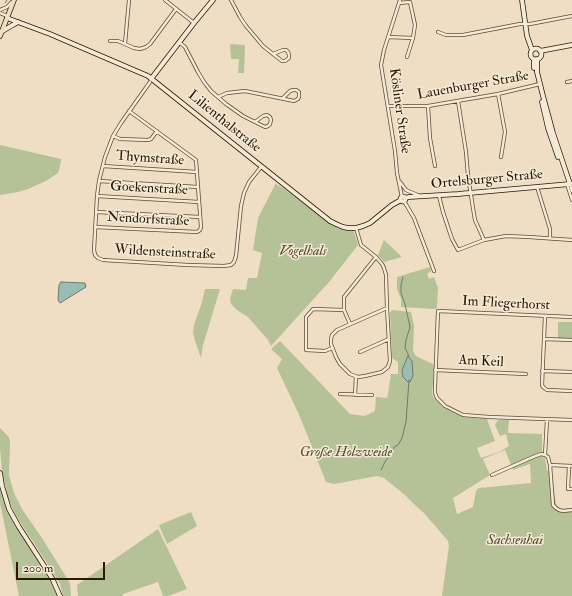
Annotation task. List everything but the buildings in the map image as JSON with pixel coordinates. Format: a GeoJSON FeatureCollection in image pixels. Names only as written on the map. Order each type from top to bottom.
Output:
{"type":"FeatureCollection","features":[{"type":"Feature","properties":{"kind":"main road"},"geometry":{"type":"LineString","coordinates":[[1,34],[14,0]]}},
{"type":"Feature","properties":{"kind":"street"},"geometry":{"type":"LineString","coordinates":[[7,17],[0,12],[14,0]]}},
{"type":"Feature","properties":{"kind":"street"},"geometry":{"type":"LineString","coordinates":[[125,44],[129,0]]}},
{"type":"Feature","properties":{"kind":"street"},"geometry":{"type":"LineString","coordinates":[[164,0],[194,23]]}},
{"type":"Feature","properties":{"kind":"street"},"geometry":{"type":"LineString","coordinates":[[95,227],[99,181],[105,157],[113,136],[159,68],[213,0]]}},
{"type":"Feature","properties":{"kind":"street"},"geometry":{"type":"LineString","coordinates":[[231,0],[248,29],[261,44],[273,54],[282,61],[289,58],[289,54],[286,50],[273,54]]}},
{"type":"Feature","properties":{"kind":"street"},"geometry":{"type":"LineString","coordinates":[[523,0],[526,24],[533,49],[530,54],[531,57],[535,59]]}},
{"type":"Feature","properties":{"kind":"street"},"geometry":{"type":"LineString","coordinates":[[400,2],[410,2],[415,25],[413,38],[407,57]]}},
{"type":"Feature","properties":{"kind":"street","name":"Kösliner Straße"},"geometry":{"type":"LineString","coordinates":[[400,2],[384,50],[381,65],[403,199]]}},
{"type":"Feature","properties":{"kind":"street"},"geometry":{"type":"LineString","coordinates":[[110,41],[118,41],[140,49],[146,47],[150,44],[176,9]]}},
{"type":"Feature","properties":{"kind":"street"},"geometry":{"type":"LineString","coordinates":[[438,32],[446,35],[463,35],[572,16]]}},
{"type":"Feature","properties":{"kind":"street","name":"Lilienthalstraße"},"geometry":{"type":"LineString","coordinates":[[7,17],[145,75],[330,221],[343,227],[356,228]]}},
{"type":"Feature","properties":{"kind":"street"},"geometry":{"type":"LineString","coordinates":[[1,34],[11,26],[20,23]]}},
{"type":"Feature","properties":{"kind":"street"},"geometry":{"type":"LineString","coordinates":[[388,37],[413,38]]}},
{"type":"Feature","properties":{"kind":"street"},"geometry":{"type":"LineString","coordinates":[[179,42],[185,47],[204,82],[218,97],[243,116],[255,122],[265,127],[270,124],[271,120],[267,115],[255,122]]}},
{"type":"Feature","properties":{"kind":"street"},"geometry":{"type":"LineString","coordinates":[[535,59],[540,57],[541,53],[572,47]]}},
{"type":"Feature","properties":{"kind":"street"},"geometry":{"type":"LineString","coordinates":[[533,49],[538,49],[541,53]]}},
{"type":"Feature","properties":{"kind":"street"},"geometry":{"type":"LineString","coordinates":[[535,59],[535,72],[553,134],[572,191]]}},
{"type":"Feature","properties":{"kind":"street"},"geometry":{"type":"LineString","coordinates":[[568,82],[572,81]]}},
{"type":"Feature","properties":{"kind":"street","name":"Lauenburger Straße"},"geometry":{"type":"LineString","coordinates":[[388,106],[428,106],[498,94],[539,84]]}},
{"type":"Feature","properties":{"kind":"street"},"geometry":{"type":"LineString","coordinates":[[218,97],[227,93],[245,91],[294,101],[298,99],[299,92],[296,90],[290,91],[283,98]]}},
{"type":"Feature","properties":{"kind":"street"},"geometry":{"type":"LineString","coordinates":[[498,94],[505,132],[501,157]]}},
{"type":"Feature","properties":{"kind":"street"},"geometry":{"type":"LineString","coordinates":[[458,101],[475,220],[484,240]]}},
{"type":"Feature","properties":{"kind":"street"},"geometry":{"type":"LineString","coordinates":[[428,106],[429,133],[435,166]]}},
{"type":"Feature","properties":{"kind":"street"},"geometry":{"type":"LineString","coordinates":[[96,212],[200,217],[196,160],[129,111]]}},
{"type":"Feature","properties":{"kind":"street"},"geometry":{"type":"LineString","coordinates":[[113,136],[120,139],[148,140],[151,139],[157,131]]}},
{"type":"Feature","properties":{"kind":"street","name":"Thymstraße"},"geometry":{"type":"LineString","coordinates":[[103,166],[197,172]]}},
{"type":"Feature","properties":{"kind":"street","name":"Wildensteinstraße"},"geometry":{"type":"LineString","coordinates":[[95,227],[94,250],[96,256],[103,260],[228,266],[233,264],[236,256],[241,206],[244,193],[249,182],[261,166]]}},
{"type":"Feature","properties":{"kind":"street"},"geometry":{"type":"LineString","coordinates":[[399,180],[406,190],[422,196]]}},
{"type":"Feature","properties":{"kind":"street"},"geometry":{"type":"LineString","coordinates":[[99,181],[198,186]]}},
{"type":"Feature","properties":{"kind":"street"},"geometry":{"type":"LineString","coordinates":[[570,184],[572,200]]}},
{"type":"Feature","properties":{"kind":"street","name":"Ortelsburger Straße"},"geometry":{"type":"LineString","coordinates":[[403,199],[410,197],[570,184]]}},
{"type":"Feature","properties":{"kind":"street"},"geometry":{"type":"LineString","coordinates":[[537,187],[550,229],[550,238]]}},
{"type":"Feature","properties":{"kind":"street"},"geometry":{"type":"LineString","coordinates":[[439,195],[452,239],[458,250],[484,240],[499,237],[514,236],[572,240]]}},
{"type":"Feature","properties":{"kind":"street","name":"Goekenstraße"},"geometry":{"type":"LineString","coordinates":[[97,196],[199,202]]}},
{"type":"Feature","properties":{"kind":"street"},"geometry":{"type":"LineString","coordinates":[[387,308],[350,324],[334,333],[331,339],[332,348],[340,364],[350,374],[365,376],[382,372],[387,369],[390,363],[385,271],[382,264],[376,257],[360,244],[356,228],[370,223],[392,205],[403,199],[414,218],[434,271]]}},
{"type":"Feature","properties":{"kind":"street","name":"Nendorfstraße"},"geometry":{"type":"LineString","coordinates":[[95,227],[197,232],[201,227],[200,217]]}},
{"type":"Feature","properties":{"kind":"street"},"geometry":{"type":"LineString","coordinates":[[350,324],[344,310],[344,298],[376,257]]}},
{"type":"Feature","properties":{"kind":"street"},"geometry":{"type":"LineString","coordinates":[[332,348],[325,351],[306,350],[306,317],[313,309],[344,310]]}},
{"type":"Feature","properties":{"kind":"street","name":"Im Fliegerhorst"},"geometry":{"type":"LineString","coordinates":[[435,370],[438,311],[572,317]]}},
{"type":"Feature","properties":{"kind":"street"},"geometry":{"type":"LineString","coordinates":[[545,316],[542,384],[547,390],[572,391]]}},
{"type":"Feature","properties":{"kind":"street"},"geometry":{"type":"LineString","coordinates":[[544,338],[572,340]]}},
{"type":"Feature","properties":{"kind":"street"},"geometry":{"type":"LineString","coordinates":[[360,352],[389,339]]}},
{"type":"Feature","properties":{"kind":"street"},"geometry":{"type":"LineString","coordinates":[[435,370],[435,393],[437,398],[445,406],[463,415],[572,420]]}},
{"type":"Feature","properties":{"kind":"street","name":"Am Keil"},"geometry":{"type":"LineString","coordinates":[[435,370],[526,374]]}},
{"type":"Feature","properties":{"kind":"street"},"geometry":{"type":"LineString","coordinates":[[542,371],[572,372]]}},
{"type":"Feature","properties":{"kind":"street"},"geometry":{"type":"LineString","coordinates":[[355,395],[356,376]]}},
{"type":"Feature","properties":{"kind":"street"},"geometry":{"type":"LineString","coordinates":[[340,394],[372,396]]}},
{"type":"Feature","properties":{"kind":"street"},"geometry":{"type":"LineString","coordinates":[[547,420],[545,455],[548,457],[550,465],[553,505],[559,510],[572,510]]}},
{"type":"Feature","properties":{"kind":"street"},"geometry":{"type":"LineString","coordinates":[[492,475],[533,457],[541,454],[545,455]]}},
{"type":"Feature","properties":{"kind":"street"},"geometry":{"type":"LineString","coordinates":[[550,465],[570,466],[568,489],[572,489]]}},
{"type":"Feature","properties":{"kind":"street"},"geometry":{"type":"LineString","coordinates":[[0,473],[9,509],[52,578],[60,596]]}},
{"type":"Feature","properties":{"kind":"green space"},"geometry":{"type":"Polygon","coordinates":[[[230,44],[245,45],[244,73],[238,73],[239,59],[231,59],[230,44]]]}},
{"type":"Feature","properties":{"kind":"green space"},"geometry":{"type":"Polygon","coordinates":[[[0,145],[61,159],[58,173],[46,181],[28,189],[0,195],[0,145]]]}},
{"type":"Feature","properties":{"kind":"green space","name":"Vogelhals"},"geometry":{"type":"Polygon","coordinates":[[[276,183],[334,226],[340,229],[352,230],[358,245],[329,282],[271,346],[268,340],[248,317],[231,304],[230,299],[233,289],[246,290],[248,278],[257,278],[262,253],[253,250],[258,218],[276,183]]]}},
{"type":"Feature","properties":{"kind":"green space"},"geometry":{"type":"Polygon","coordinates":[[[384,240],[402,257],[384,262],[378,255],[384,240]]]}},
{"type":"Feature","properties":{"kind":"green space"},"geometry":{"type":"Polygon","coordinates":[[[430,267],[431,271],[427,274],[429,279],[434,277],[438,288],[437,308],[401,307],[401,299],[397,289],[397,277],[430,267]]]}},
{"type":"Feature","properties":{"kind":"green space"},"geometry":{"type":"Polygon","coordinates":[[[205,289],[220,289],[203,345],[201,358],[193,332],[205,289]]]}},
{"type":"Feature","properties":{"kind":"green space"},"geometry":{"type":"Polygon","coordinates":[[[392,310],[411,312],[414,326],[413,351],[416,356],[433,364],[432,394],[435,399],[444,408],[463,417],[487,419],[495,441],[477,448],[481,458],[499,452],[509,446],[506,434],[500,436],[495,425],[498,420],[509,420],[508,433],[542,434],[542,457],[545,458],[547,471],[551,471],[556,504],[559,508],[563,509],[572,508],[572,596],[442,596],[449,546],[448,541],[424,513],[384,478],[377,476],[334,484],[326,482],[300,417],[277,368],[282,359],[272,350],[272,348],[280,341],[350,414],[365,416],[375,411],[376,397],[387,398],[391,374],[398,374],[398,362],[392,358],[390,313],[392,310]],[[505,450],[483,459],[490,475],[453,498],[457,514],[473,507],[476,491],[479,488],[531,483],[530,464],[513,470],[505,450]]]}},
{"type":"Feature","properties":{"kind":"green space"},"geometry":{"type":"Polygon","coordinates":[[[558,322],[572,322],[572,338],[558,338],[558,322]]]}},
{"type":"Feature","properties":{"kind":"green space"},"geometry":{"type":"Polygon","coordinates":[[[0,428],[9,437],[9,475],[14,493],[22,509],[70,583],[71,596],[63,596],[60,584],[15,514],[8,497],[2,471],[0,428]]]}},
{"type":"Feature","properties":{"kind":"green space"},"geometry":{"type":"Polygon","coordinates":[[[0,486],[3,498],[12,519],[43,568],[57,596],[19,596],[0,503],[0,486]]]}},
{"type":"Feature","properties":{"kind":"green space"},"geometry":{"type":"Polygon","coordinates":[[[191,512],[197,526],[167,544],[159,525],[191,512]]]}},
{"type":"Feature","properties":{"kind":"green space"},"geometry":{"type":"Polygon","coordinates":[[[158,529],[187,589],[168,596],[163,596],[158,582],[123,594],[123,596],[78,596],[77,585],[158,529]]]}},
{"type":"Feature","properties":{"kind":"water"},"geometry":{"type":"Polygon","coordinates":[[[61,282],[85,283],[86,287],[60,303],[58,300],[59,285],[61,282]]]}},
{"type":"Feature","properties":{"kind":"water"},"geometry":{"type":"Polygon","coordinates":[[[408,356],[412,361],[413,376],[410,382],[403,377],[402,370],[408,356]]]}},
{"type":"Feature","properties":{"kind":"waterway"},"geometry":{"type":"LineString","coordinates":[[403,277],[401,293],[410,327],[405,348],[409,357]]}},
{"type":"Feature","properties":{"kind":"waterway"},"geometry":{"type":"LineString","coordinates":[[381,470],[386,460],[392,454],[394,447],[398,445],[402,438],[406,422],[409,380]]}},
{"type":"Feature","properties":{"kind":"park label","name":"Große Holzweide"},"geometry":{"type":"Point","coordinates":[346,453]}},
{"type":"Feature","properties":{"kind":"park label","name":"Sachsenhai"},"geometry":{"type":"Point","coordinates":[515,541]}}]}
